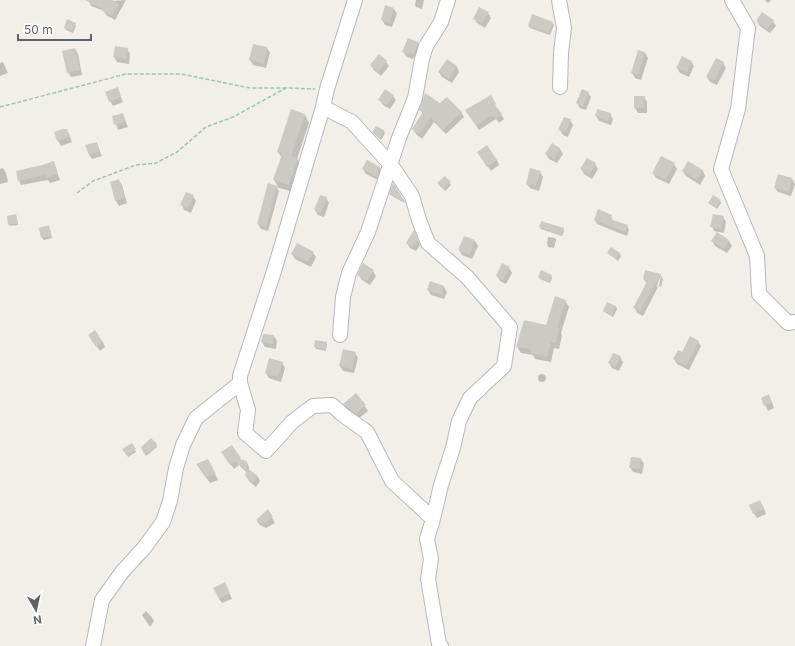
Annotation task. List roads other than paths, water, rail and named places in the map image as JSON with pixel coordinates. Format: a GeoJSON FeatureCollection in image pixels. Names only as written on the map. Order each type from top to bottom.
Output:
{"type":"FeatureCollection","features":[{"type":"Feature","properties":{"kind":"street"},"geometry":{"type":"LineString","coordinates":[[355,0],[327,89],[274,271],[240,376],[240,383],[248,410],[245,433],[266,451],[292,422],[313,406],[332,405],[367,432],[392,481],[432,519]]}},
{"type":"Feature","properties":{"kind":"street"},"geometry":{"type":"LineString","coordinates":[[340,335],[343,297],[350,273],[368,232],[399,138],[415,98],[422,59],[426,46],[441,22],[448,0]]}},
{"type":"Feature","properties":{"kind":"street"},"geometry":{"type":"LineString","coordinates":[[560,0],[564,28],[561,53],[560,87]]}},
{"type":"Feature","properties":{"kind":"street"},"geometry":{"type":"LineString","coordinates":[[732,0],[748,28],[738,109],[721,169],[756,256],[759,294],[788,323],[795,322]]}},
{"type":"Feature","properties":{"kind":"street"},"geometry":{"type":"LineString","coordinates":[[323,107],[352,122],[391,165],[412,196],[428,243],[467,278],[510,327],[504,366],[470,398],[459,421],[426,539],[431,559],[428,579],[439,644],[441,646]]}},
{"type":"Feature","properties":{"kind":"street"},"geometry":{"type":"LineString","coordinates":[[94,646],[102,600],[122,572],[144,548],[163,522],[170,501],[176,468],[183,445],[196,418],[240,383]]}}]}
